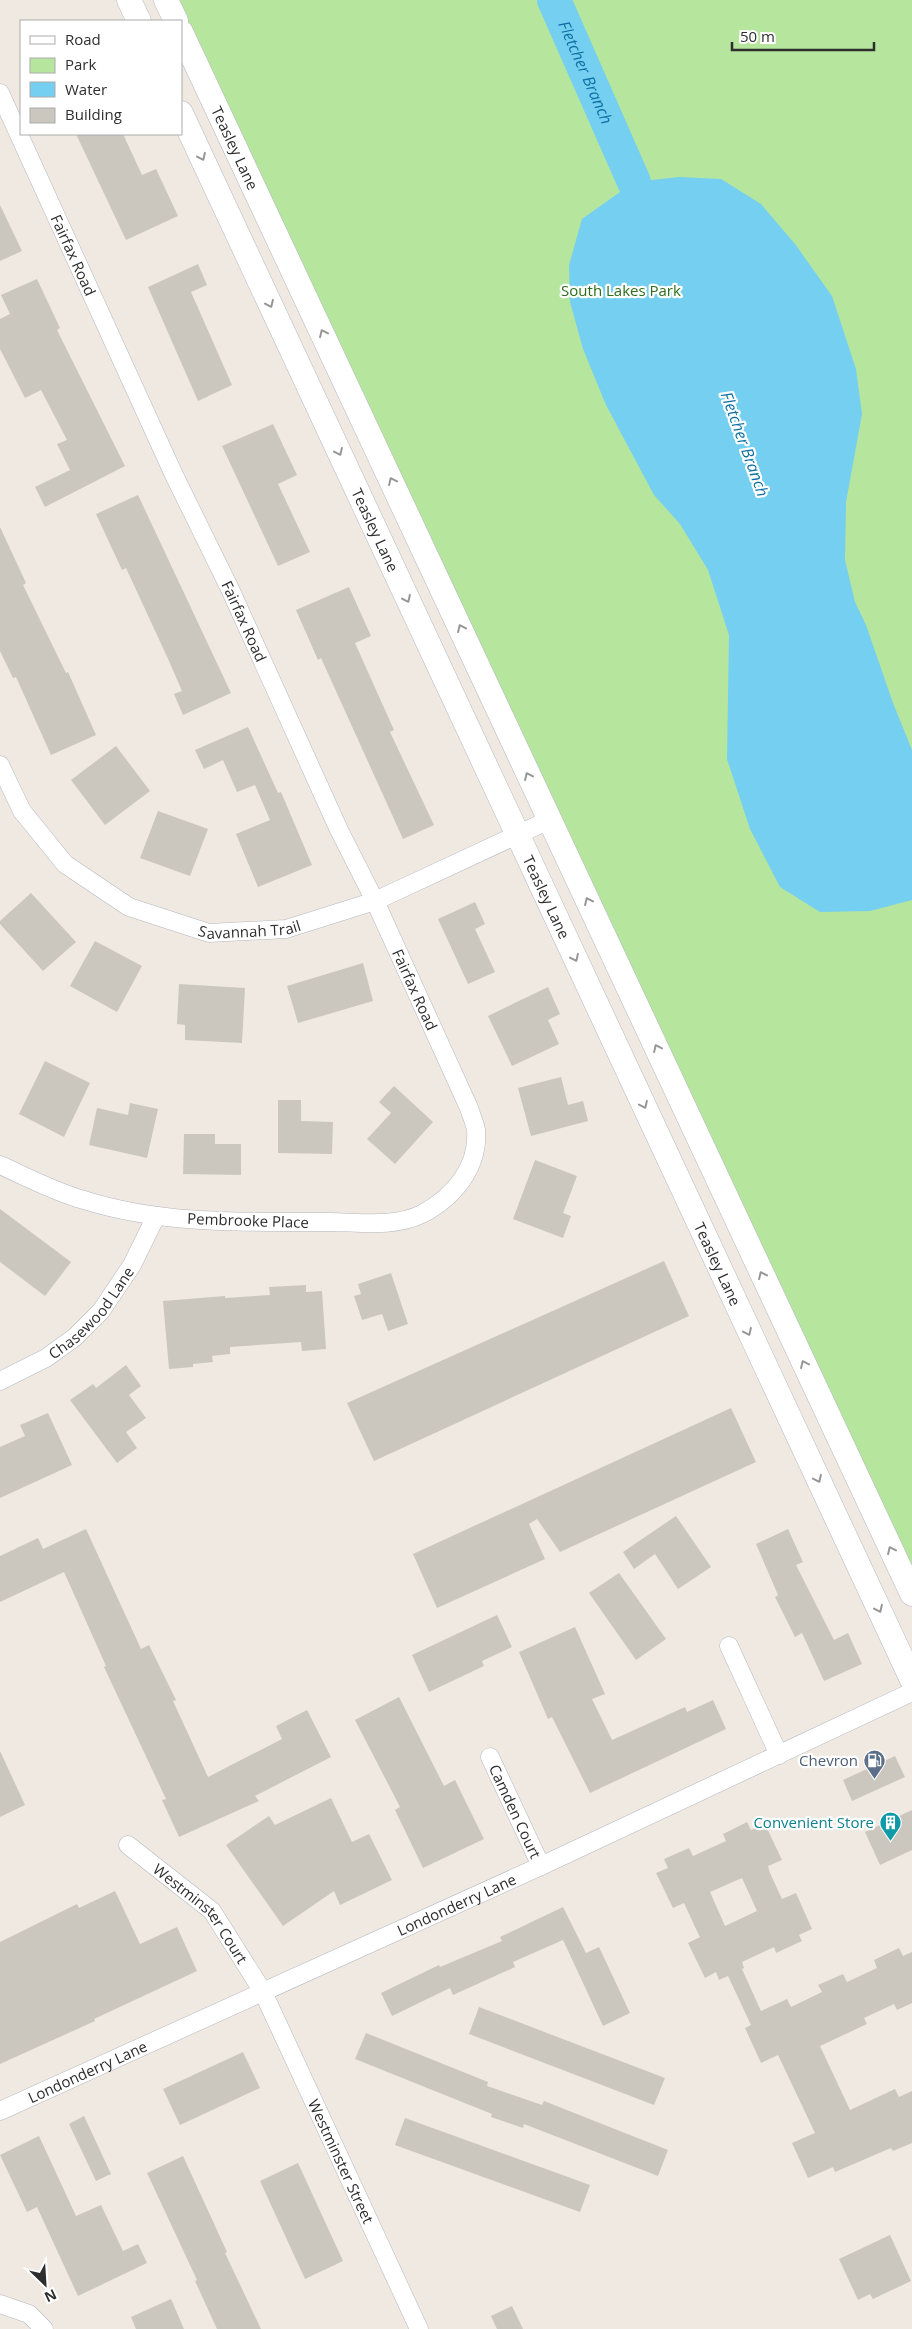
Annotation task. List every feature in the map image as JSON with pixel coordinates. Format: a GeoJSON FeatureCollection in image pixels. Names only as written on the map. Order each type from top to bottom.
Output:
{"type":"FeatureCollection","features":[{"type":"Feature","properties":{"kind":"main road"},"geometry":{"type":"LineString","coordinates":[[129,0],[139,20]]}},
{"type":"Feature","properties":{"kind":"main road"},"geometry":{"type":"LineString","coordinates":[[166,0],[176,20]]}},
{"type":"Feature","properties":{"kind":"main road","name":"Teasley Lane"},"geometry":{"type":"LineString","coordinates":[[182,34],[912,1594]]}},
{"type":"Feature","properties":{"kind":"main road","name":"Teasley Lane"},"geometry":{"type":"LineString","coordinates":[[182,115],[912,1680]]}},
{"type":"Feature","properties":{"kind":"street","name":"Fairfax Road"},"geometry":{"type":"LineString","coordinates":[[0,93],[174,475],[230,588],[469,1108],[476,1129],[473,1155]]}},
{"type":"Feature","properties":{"kind":"street","name":"Savannah Trail"},"geometry":{"type":"LineString","coordinates":[[0,765],[22,811],[65,864],[129,907],[209,933],[286,929],[375,901],[549,820]]}},
{"type":"Feature","properties":{"kind":"street","name":"Pembrooke Place"},"geometry":{"type":"LineString","coordinates":[[0,1165],[84,1200],[156,1216],[217,1222],[352,1222],[376,1224],[399,1221],[422,1214],[453,1192],[469,1171],[473,1155]]}},
{"type":"Feature","properties":{"kind":"street","name":"Chasewood Lane"},"geometry":{"type":"LineString","coordinates":[[0,1381],[9,1378],[53,1353],[75,1337],[100,1311],[132,1265],[156,1216]]}},
{"type":"Feature","properties":{"kind":"street"},"geometry":{"type":"LineString","coordinates":[[728,1646],[779,1755]]}},
{"type":"Feature","properties":{"kind":"street","name":"Londonderry Lane"},"geometry":{"type":"LineString","coordinates":[[0,2111],[541,1866],[912,1692]]}},
{"type":"Feature","properties":{"kind":"street","name":"Camden Court"},"geometry":{"type":"LineString","coordinates":[[490,1757],[541,1866]]}},
{"type":"Feature","properties":{"kind":"street","name":"Westminster Court"},"geometry":{"type":"LineString","coordinates":[[128,1845],[212,1911],[263,1992]]}},
{"type":"Feature","properties":{"kind":"street","name":"Westminster Street"},"geometry":{"type":"LineString","coordinates":[[263,1992],[419,2329]]}},
{"type":"Feature","properties":{"kind":"street"},"geometry":{"type":"LineString","coordinates":[[0,2304],[29,2314],[44,2329]]}},
{"type":"Feature","properties":{"kind":"green space","name":"South Lakes Park"},"geometry":{"type":"Polygon","coordinates":[[[166,0],[912,0],[912,1570],[182,34],[182,20],[176,20],[166,0]]]}},
{"type":"Feature","properties":{"kind":"water"},"geometry":{"type":"Polygon","coordinates":[[[679,177],[721,179],[761,204],[795,244],[832,296],[856,369],[862,414],[846,502],[845,560],[855,602],[866,625],[893,703],[912,750],[912,900],[870,911],[820,912],[780,887],[750,829],[727,759],[729,635],[708,570],[680,524],[654,495],[606,405],[583,349],[570,302],[569,265],[582,219],[634,182],[679,177]]]}},
{"type":"Feature","properties":{"kind":"building"},"geometry":{"type":"Polygon","coordinates":[[[76,135],[123,135],[142,175],[156,169],[178,216],[126,240],[76,135]]]}},
{"type":"Feature","properties":{"kind":"building"},"geometry":{"type":"Polygon","coordinates":[[[0,205],[22,251],[0,261],[0,205]]]}},
{"type":"Feature","properties":{"kind":"building"},"geometry":{"type":"Polygon","coordinates":[[[198,264],[207,285],[191,292],[232,385],[198,401],[148,287],[198,264]]]}},
{"type":"Feature","properties":{"kind":"building"},"geometry":{"type":"Polygon","coordinates":[[[37,279],[60,328],[57,330],[125,466],[45,507],[35,487],[70,470],[57,444],[67,440],[41,390],[25,398],[0,349],[0,319],[10,314],[1,295],[37,279]]]}},
{"type":"Feature","properties":{"kind":"building"},"geometry":{"type":"Polygon","coordinates":[[[273,424],[297,475],[278,484],[310,552],[278,566],[222,446],[273,424]]]}},
{"type":"Feature","properties":{"kind":"building"},"geometry":{"type":"Polygon","coordinates":[[[138,495],[231,693],[183,715],[174,694],[182,691],[126,568],[122,570],[96,514],[138,495]]]}},
{"type":"Feature","properties":{"kind":"building"},"geometry":{"type":"Polygon","coordinates":[[[0,527],[26,583],[23,585],[66,673],[68,672],[96,735],[51,755],[16,677],[13,678],[0,651],[0,527]]]}},
{"type":"Feature","properties":{"kind":"building"},"geometry":{"type":"Polygon","coordinates":[[[349,587],[371,636],[355,643],[394,730],[390,732],[434,825],[403,839],[321,658],[318,660],[296,610],[349,587]]]}},
{"type":"Feature","properties":{"kind":"building"},"geometry":{"type":"Polygon","coordinates":[[[248,727],[278,793],[281,792],[312,865],[258,887],[236,834],[270,820],[255,785],[237,792],[223,760],[204,769],[195,750],[248,727]]]}},
{"type":"Feature","properties":{"kind":"building"},"geometry":{"type":"Polygon","coordinates":[[[116,746],[150,791],[105,825],[71,780],[116,746]]]}},
{"type":"Feature","properties":{"kind":"building"},"geometry":{"type":"Polygon","coordinates":[[[158,811],[208,829],[190,876],[140,858],[158,811]]]}},
{"type":"Feature","properties":{"kind":"building"},"geometry":{"type":"Polygon","coordinates":[[[31,893],[76,942],[43,971],[0,924],[0,921],[31,893]]]}},
{"type":"Feature","properties":{"kind":"building"},"geometry":{"type":"Polygon","coordinates":[[[475,902],[485,924],[475,929],[495,972],[468,984],[438,919],[475,902]]]}},
{"type":"Feature","properties":{"kind":"building"},"geometry":{"type":"Polygon","coordinates":[[[95,941],[142,966],[117,1012],[70,986],[95,941]]]}},
{"type":"Feature","properties":{"kind":"building"},"geometry":{"type":"Polygon","coordinates":[[[363,963],[373,1001],[298,1023],[287,986],[363,963]]]}},
{"type":"Feature","properties":{"kind":"building"},"geometry":{"type":"Polygon","coordinates":[[[179,984],[245,988],[242,1043],[185,1040],[185,1025],[177,1024],[179,984]]]}},
{"type":"Feature","properties":{"kind":"building"},"geometry":{"type":"Polygon","coordinates":[[[548,987],[560,1014],[548,1020],[559,1044],[512,1066],[488,1016],[548,987]]]}},
{"type":"Feature","properties":{"kind":"building"},"geometry":{"type":"Polygon","coordinates":[[[45,1061],[90,1083],[64,1137],[19,1114],[45,1061]]]}},
{"type":"Feature","properties":{"kind":"building"},"geometry":{"type":"Polygon","coordinates":[[[561,1077],[568,1105],[583,1101],[588,1121],[531,1136],[518,1088],[561,1077]]]}},
{"type":"Feature","properties":{"kind":"building"},"geometry":{"type":"Polygon","coordinates":[[[394,1086],[433,1122],[395,1164],[367,1139],[391,1113],[379,1102],[394,1086]]]}},
{"type":"Feature","properties":{"kind":"building"},"geometry":{"type":"Polygon","coordinates":[[[278,1100],[301,1100],[301,1121],[333,1122],[332,1154],[278,1153],[278,1100]]]}},
{"type":"Feature","properties":{"kind":"building"},"geometry":{"type":"Polygon","coordinates":[[[130,1103],[158,1109],[147,1158],[89,1145],[97,1108],[128,1115],[130,1103]]]}},
{"type":"Feature","properties":{"kind":"building"},"geometry":{"type":"Polygon","coordinates":[[[184,1134],[215,1134],[215,1144],[241,1144],[241,1175],[183,1174],[184,1134]]]}},
{"type":"Feature","properties":{"kind":"building"},"geometry":{"type":"Polygon","coordinates":[[[535,1160],[577,1176],[563,1213],[571,1216],[563,1238],[513,1219],[535,1160]]]}},
{"type":"Feature","properties":{"kind":"building"},"geometry":{"type":"Polygon","coordinates":[[[0,1209],[71,1262],[45,1296],[0,1262],[0,1209]]]}},
{"type":"Feature","properties":{"kind":"building"},"geometry":{"type":"Polygon","coordinates":[[[664,1261],[689,1316],[374,1461],[347,1403],[664,1261]]]}},
{"type":"Feature","properties":{"kind":"building"},"geometry":{"type":"Polygon","coordinates":[[[391,1273],[408,1324],[388,1331],[382,1314],[362,1320],[354,1296],[361,1294],[358,1284],[391,1273]]]}},
{"type":"Feature","properties":{"kind":"building"},"geometry":{"type":"Polygon","coordinates":[[[306,1285],[306,1292],[322,1291],[326,1349],[302,1351],[301,1342],[230,1347],[230,1354],[212,1356],[213,1362],[193,1364],[193,1367],[169,1369],[163,1301],[225,1296],[225,1298],[270,1295],[269,1287],[306,1285]]]}},
{"type":"Feature","properties":{"kind":"building"},"geometry":{"type":"Polygon","coordinates":[[[126,1365],[141,1386],[129,1395],[146,1418],[126,1432],[137,1448],[117,1463],[70,1400],[93,1384],[96,1388],[126,1365]]]}},
{"type":"Feature","properties":{"kind":"building"},"geometry":{"type":"Polygon","coordinates":[[[731,1408],[756,1462],[560,1552],[537,1519],[529,1524],[545,1559],[437,1608],[413,1554],[731,1408]]]}},
{"type":"Feature","properties":{"kind":"building"},"geometry":{"type":"Polygon","coordinates":[[[48,1413],[72,1465],[0,1498],[0,1447],[25,1436],[20,1425],[48,1413]]]}},
{"type":"Feature","properties":{"kind":"building"},"geometry":{"type":"Polygon","coordinates":[[[676,1516],[711,1567],[678,1589],[655,1554],[634,1569],[623,1552],[676,1516]]]}},
{"type":"Feature","properties":{"kind":"building"},"geometry":{"type":"Polygon","coordinates":[[[86,1529],[141,1649],[149,1645],[176,1700],[173,1701],[208,1777],[282,1739],[276,1726],[307,1710],[331,1757],[255,1796],[259,1801],[179,1837],[162,1800],[166,1799],[104,1667],[106,1666],[64,1572],[0,1602],[0,1556],[38,1538],[43,1549],[86,1529]]]}},
{"type":"Feature","properties":{"kind":"building"},"geometry":{"type":"Polygon","coordinates":[[[788,1529],[803,1562],[796,1565],[834,1640],[848,1633],[862,1664],[824,1681],[802,1633],[795,1637],[775,1597],[778,1595],[756,1544],[788,1529]]]}},
{"type":"Feature","properties":{"kind":"building"},"geometry":{"type":"Polygon","coordinates":[[[619,1573],[666,1639],[636,1660],[589,1593],[619,1573]]]}},
{"type":"Feature","properties":{"kind":"building"},"geometry":{"type":"Polygon","coordinates":[[[497,1615],[512,1647],[482,1661],[484,1666],[429,1692],[412,1655],[497,1615]]]}},
{"type":"Feature","properties":{"kind":"building"},"geometry":{"type":"Polygon","coordinates":[[[575,1627],[605,1694],[592,1699],[612,1740],[685,1707],[687,1712],[713,1700],[726,1729],[590,1793],[552,1717],[548,1719],[519,1652],[575,1627]]]}},
{"type":"Feature","properties":{"kind":"building"},"geometry":{"type":"Polygon","coordinates":[[[399,1697],[444,1786],[455,1780],[484,1839],[423,1868],[395,1810],[400,1807],[355,1720],[399,1697]]]}},
{"type":"Feature","properties":{"kind":"building"},"geometry":{"type":"Polygon","coordinates":[[[0,1751],[25,1805],[0,1817],[0,1751]]]}},
{"type":"Feature","properties":{"kind":"building","name":"Chevron"},"geometry":{"type":"Polygon","coordinates":[[[895,1756],[905,1777],[852,1801],[843,1780],[895,1756]]]}},
{"type":"Feature","properties":{"kind":"building"},"geometry":{"type":"Polygon","coordinates":[[[331,1798],[352,1842],[369,1834],[392,1880],[340,1905],[334,1891],[283,1926],[226,1845],[269,1816],[275,1825],[331,1798]]]}},
{"type":"Feature","properties":{"kind":"building","name":"Convenient Store"},"geometry":{"type":"Polygon","coordinates":[[[912,1810],[912,1850],[880,1865],[865,1832],[912,1810]]]}},
{"type":"Feature","properties":{"kind":"building"},"geometry":{"type":"Polygon","coordinates":[[[747,1822],[751,1830],[765,1824],[782,1860],[768,1866],[770,1873],[782,1899],[796,1893],[812,1929],[799,1935],[802,1941],[776,1953],[774,1947],[742,1962],[744,1968],[742,1969],[761,2011],[787,1999],[791,2007],[822,1992],[818,1985],[843,1974],[847,1982],[877,1968],[874,1960],[899,1948],[903,1956],[912,1952],[912,2003],[897,2010],[894,2004],[864,2018],[867,2024],[820,2046],[850,2110],[895,2089],[899,2097],[912,2091],[912,2143],[893,2151],[891,2148],[835,2172],[833,2167],[808,2178],[792,2143],[815,2133],[778,2055],[761,2063],[745,2028],[751,2025],[728,1976],[719,1980],[716,1972],[705,1978],[688,1943],[700,1937],[684,1903],[673,1908],[656,1873],[668,1868],[664,1859],[689,1848],[693,1856],[726,1841],[723,1834],[747,1822]],[[742,1878],[710,1892],[725,1926],[757,1911],[742,1878]]]}},
{"type":"Feature","properties":{"kind":"building"},"geometry":{"type":"Polygon","coordinates":[[[115,1891],[140,1944],[177,1927],[197,1971],[94,2019],[95,2021],[0,2064],[0,1942],[77,1904],[79,1908],[115,1891]]]}},
{"type":"Feature","properties":{"kind":"building"},"geometry":{"type":"Polygon","coordinates":[[[563,1907],[586,1953],[599,1947],[630,2013],[603,2026],[563,1940],[513,1962],[515,1967],[453,1995],[450,1988],[392,2016],[381,1993],[439,1965],[440,1967],[502,1941],[500,1937],[563,1907]]]}},
{"type":"Feature","properties":{"kind":"building"},"geometry":{"type":"Polygon","coordinates":[[[479,2007],[665,2078],[654,2105],[469,2034],[479,2007]]]}},
{"type":"Feature","properties":{"kind":"building"},"geometry":{"type":"Polygon","coordinates":[[[366,2033],[488,2082],[487,2086],[542,2105],[544,2101],[668,2150],[658,2176],[524,2124],[523,2128],[491,2117],[492,2114],[355,2059],[366,2033]]]}},
{"type":"Feature","properties":{"kind":"building"},"geometry":{"type":"Polygon","coordinates":[[[243,2052],[260,2088],[180,2125],[163,2089],[243,2052]]]}},
{"type":"Feature","properties":{"kind":"building"},"geometry":{"type":"Polygon","coordinates":[[[84,2116],[111,2174],[96,2181],[69,2124],[84,2116]]]}},
{"type":"Feature","properties":{"kind":"building"},"geometry":{"type":"Polygon","coordinates":[[[405,2118],[590,2185],[580,2212],[395,2145],[405,2118]]]}},
{"type":"Feature","properties":{"kind":"building"},"geometry":{"type":"Polygon","coordinates":[[[39,2136],[76,2216],[101,2205],[123,2251],[138,2244],[147,2263],[78,2296],[37,2207],[27,2212],[0,2155],[39,2136]]]}},
{"type":"Feature","properties":{"kind":"building"},"geometry":{"type":"Polygon","coordinates":[[[183,2156],[227,2252],[225,2253],[261,2329],[217,2329],[195,2281],[197,2280],[147,2173],[183,2156]]]}},
{"type":"Feature","properties":{"kind":"building"},"geometry":{"type":"Polygon","coordinates":[[[298,2163],[343,2261],[305,2279],[260,2181],[298,2163]]]}},
{"type":"Feature","properties":{"kind":"building"},"geometry":{"type":"Polygon","coordinates":[[[890,2235],[911,2281],[873,2299],[870,2294],[858,2300],[839,2259],[890,2235]]]}},
{"type":"Feature","properties":{"kind":"building"},"geometry":{"type":"Polygon","coordinates":[[[171,2299],[184,2329],[136,2329],[131,2317],[171,2299]]]}},
{"type":"Feature","properties":{"kind":"building"},"geometry":{"type":"Polygon","coordinates":[[[512,2306],[523,2329],[497,2329],[491,2316],[512,2306]]]}},
{"type":"Feature","properties":{"kind":"waterway","name":"Fletcher Branch"},"geometry":{"type":"LineString","coordinates":[[554,0],[634,182]]}},
{"type":"Feature","properties":{"kind":"place","name":"Chevron"},"geometry":{"type":"Point","coordinates":[874,1779]}},
{"type":"Feature","properties":{"kind":"place","name":"Convenient Store"},"geometry":{"type":"Point","coordinates":[890,1841]}}]}
